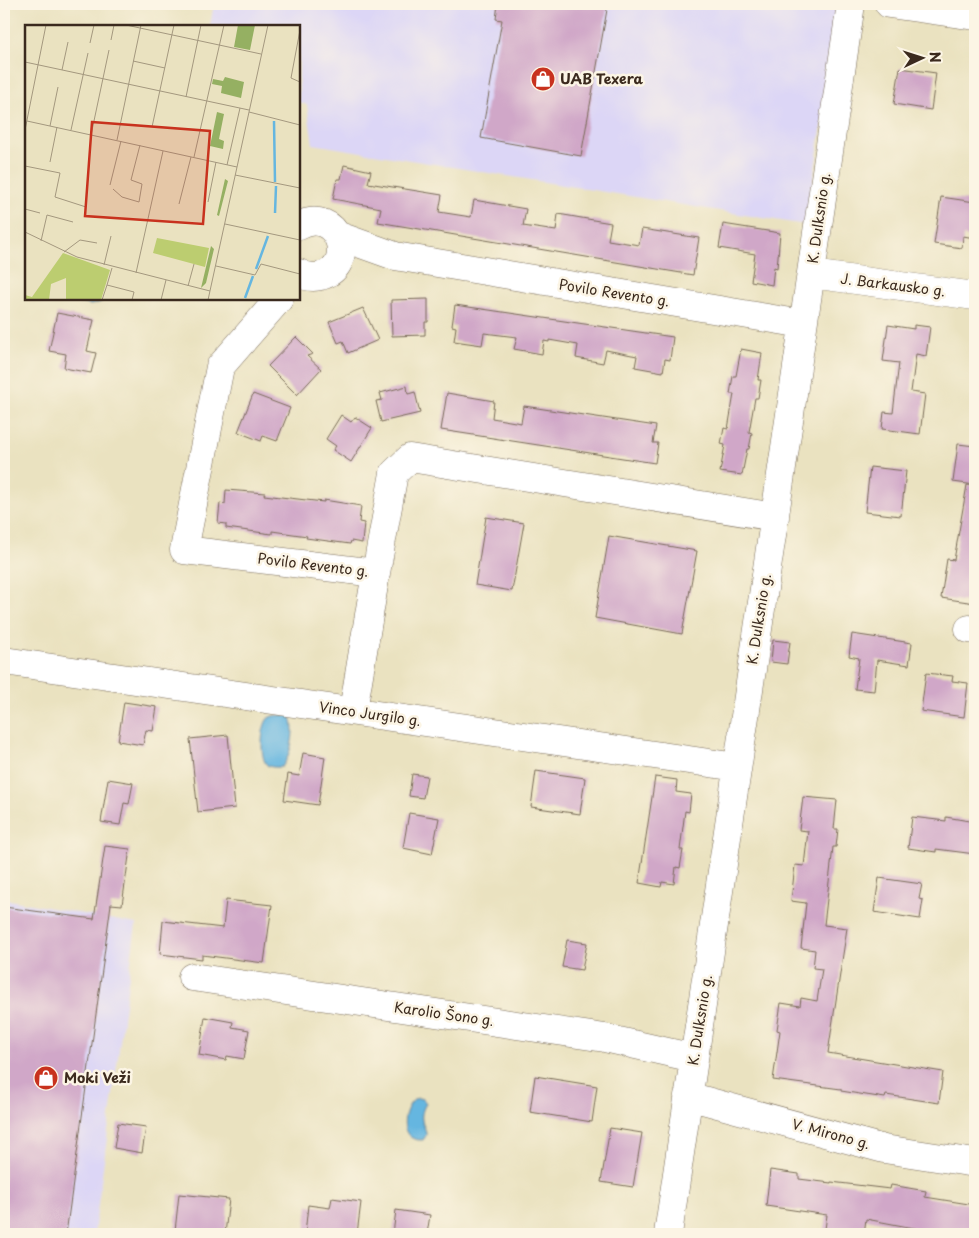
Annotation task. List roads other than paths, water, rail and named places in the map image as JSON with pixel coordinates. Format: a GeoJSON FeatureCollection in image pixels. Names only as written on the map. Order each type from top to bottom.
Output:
{"type":"FeatureCollection","features":[{"type":"Feature","properties":{"kind":"street","name":"K. Dulksnio g."},"geometry":{"type":"LineString","coordinates":[[668,1234],[851,4]]}},
{"type":"Feature","properties":{"kind":"street"},"geometry":{"type":"LineString","coordinates":[[888,4],[975,16]]}},
{"type":"Feature","properties":{"kind":"street","name":"Povilo Revento g."},"geometry":{"type":"LineString","coordinates":[[300,226],[318,221],[333,229],[338,236],[395,256],[803,324]]}},
{"type":"Feature","properties":{"kind":"street"},"geometry":{"type":"LineString","coordinates":[[333,269],[341,254],[338,236]]}},
{"type":"Feature","properties":{"kind":"street","name":"Povilo Revento g."},"geometry":{"type":"LineString","coordinates":[[300,274],[318,277],[333,269],[395,256]]}},
{"type":"Feature","properties":{"kind":"street","name":"J. Barkausko g."},"geometry":{"type":"LineString","coordinates":[[811,274],[975,296]]}},
{"type":"Feature","properties":{"kind":"street","name":"Povilo Revento g."},"geometry":{"type":"LineString","coordinates":[[278,300],[220,367],[184,550],[376,574],[394,473],[410,458],[775,517]]}},
{"type":"Feature","properties":{"kind":"street"},"geometry":{"type":"LineString","coordinates":[[353,711],[376,574]]}},
{"type":"Feature","properties":{"kind":"street","name":"Vinco Jurgilo g."},"geometry":{"type":"LineString","coordinates":[[4,661],[737,767]]}},
{"type":"Feature","properties":{"kind":"street","name":"Karolio Šono g."},"geometry":{"type":"LineString","coordinates":[[192,977],[605,1038],[694,1058]]}},
{"type":"Feature","properties":{"kind":"street","name":"V. Mirono g."},"geometry":{"type":"LineString","coordinates":[[688,1096],[884,1149],[975,1163]]}},
{"type":"Feature","properties":{"kind":"water"},"geometry":{"type":"Polygon","coordinates":[[[65,300],[102,300],[101,302],[91,305],[65,300]]]}},
{"type":"Feature","properties":{"kind":"water"},"geometry":{"type":"Polygon","coordinates":[[[286,715],[291,717],[293,729],[290,750],[282,767],[270,767],[264,761],[262,748],[265,725],[270,717],[286,715]]]}},
{"type":"Feature","properties":{"kind":"water"},"geometry":{"type":"Polygon","coordinates":[[[418,1098],[423,1099],[426,1103],[422,1116],[426,1133],[423,1140],[414,1139],[408,1135],[404,1121],[409,1106],[418,1098]]]}},
{"type":"Feature","properties":{"kind":"place","name":"UAB Texera"},"geometry":{"type":"Point","coordinates":[543,79]}},
{"type":"Feature","properties":{"kind":"place","name":"Moki Veži"},"geometry":{"type":"Point","coordinates":[46,1078]}}]}
